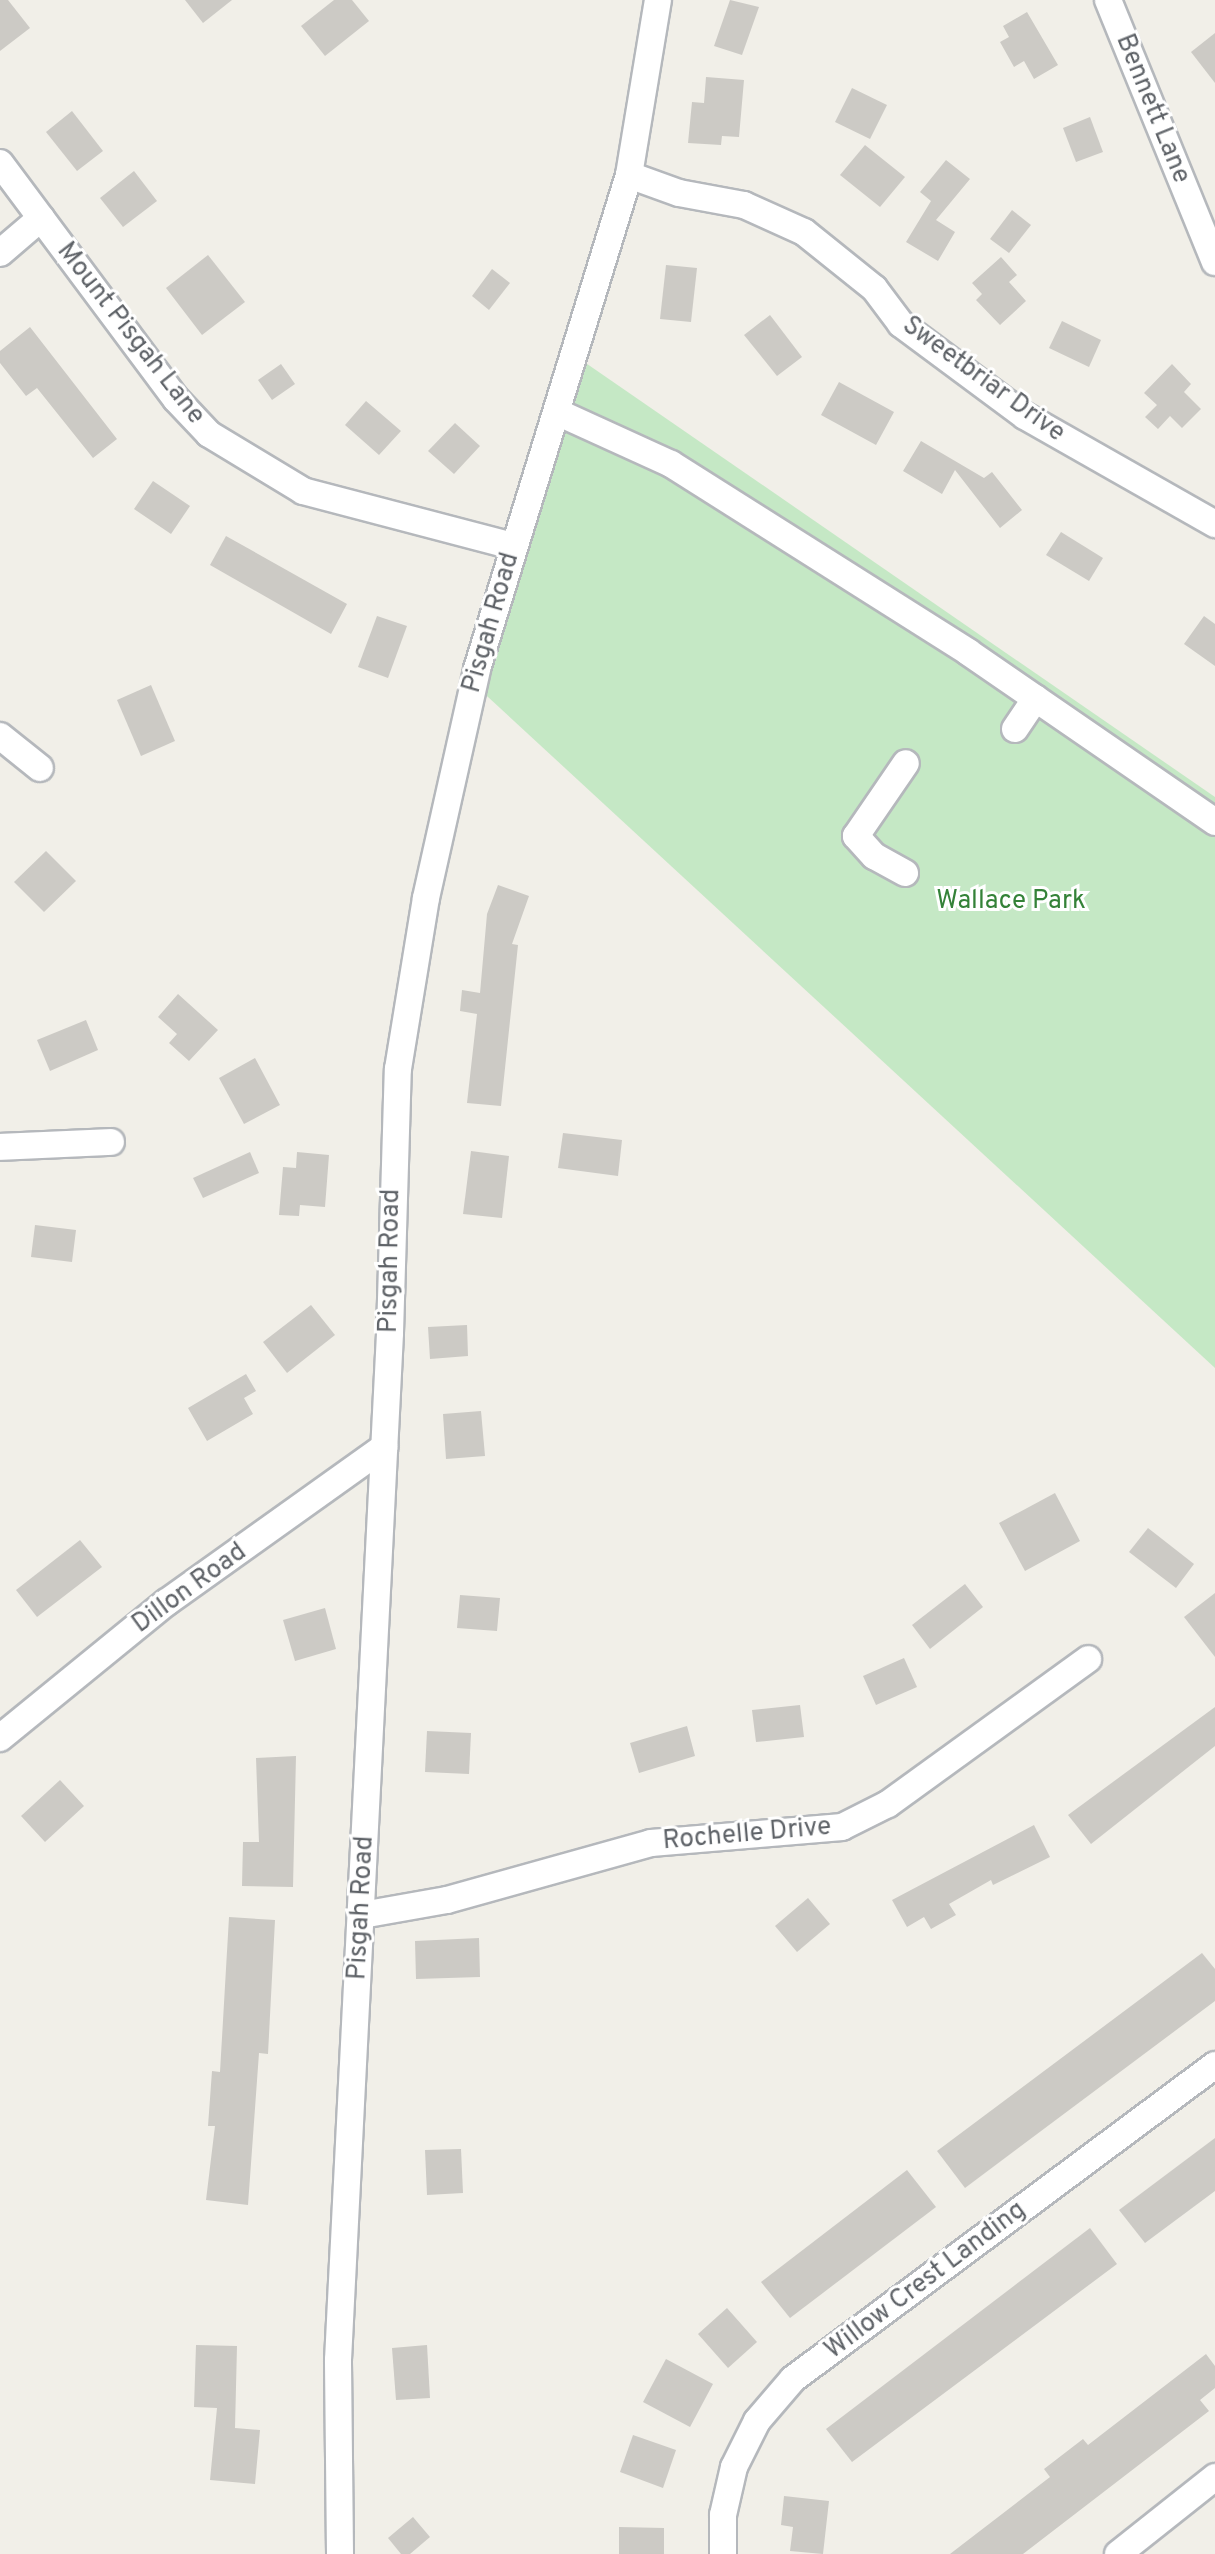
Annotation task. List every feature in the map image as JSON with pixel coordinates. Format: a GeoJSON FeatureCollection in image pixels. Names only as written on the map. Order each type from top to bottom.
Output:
{"type":"FeatureCollection","features":[{"type":"Feature","properties":{"kind":"street","name":"Pisgah Road"},"geometry":{"type":"LineString","coordinates":[[340,2554],[338,2360],[384,1447],[398,1069],[433,868],[477,669],[629,175],[658,0]]}},
{"type":"Feature","properties":{"kind":"street","name":"Bennett Lane"},"geometry":{"type":"LineString","coordinates":[[1108,0],[1215,262]]}},
{"type":"Feature","properties":{"kind":"street","name":"Mount Pisgah Lane"},"geometry":{"type":"LineString","coordinates":[[0,163],[176,399],[209,434],[303,491],[513,546]]}},
{"type":"Feature","properties":{"kind":"street","name":"Sweetbriar Drive"},"geometry":{"type":"LineString","coordinates":[[629,175],[679,193],[744,205],[804,232],[874,288],[901,324],[1025,416],[1162,497],[1211,513]]}},
{"type":"Feature","properties":{"kind":"street"},"geometry":{"type":"LineString","coordinates":[[0,253],[41,218]]}},
{"type":"Feature","properties":{"kind":"street"},"geometry":{"type":"LineString","coordinates":[[557,412],[671,464],[975,670],[1036,698],[1215,822]]}},
{"type":"Feature","properties":{"kind":"street"},"geometry":{"type":"LineString","coordinates":[[1015,729],[1036,698]]}},
{"type":"Feature","properties":{"kind":"street"},"geometry":{"type":"LineString","coordinates":[[0,736],[40,768]]}},
{"type":"Feature","properties":{"kind":"street"},"geometry":{"type":"LineString","coordinates":[[905,873],[874,856],[856,836],[906,763]]}},
{"type":"Feature","properties":{"kind":"street"},"geometry":{"type":"LineString","coordinates":[[0,1147],[111,1142]]}},
{"type":"Feature","properties":{"kind":"street","name":"Dillon Road"},"geometry":{"type":"LineString","coordinates":[[0,1738],[167,1602],[384,1447]]}},
{"type":"Feature","properties":{"kind":"street","name":"Rochelle Drive"},"geometry":{"type":"LineString","coordinates":[[362,1915],[447,1900],[651,1843],[842,1827],[900,1796],[1088,1659]]}},
{"type":"Feature","properties":{"kind":"street","name":"Willow Crest Landing"},"geometry":{"type":"LineString","coordinates":[[723,2554],[723,2515],[734,2467],[757,2421],[793,2379],[1215,2065]]}},
{"type":"Feature","properties":{"kind":"street"},"geometry":{"type":"LineString","coordinates":[[1118,2554],[1215,2477]]}},
{"type":"Feature","properties":{"kind":"green space","name":"Wallace Park"},"geometry":{"type":"Polygon","coordinates":[[[577,357],[1215,797],[1215,1368],[475,685],[577,357]]]}},
{"type":"Feature","properties":{"kind":"building"},"geometry":{"type":"Polygon","coordinates":[[[0,0],[8,0],[30,28],[0,51],[0,0]]]}},
{"type":"Feature","properties":{"kind":"building"},"geometry":{"type":"Polygon","coordinates":[[[185,0],[232,0],[203,23],[185,0]]]}},
{"type":"Feature","properties":{"kind":"building"},"geometry":{"type":"Polygon","coordinates":[[[334,0],[352,0],[369,21],[325,56],[301,26],[334,0]]]}},
{"type":"Feature","properties":{"kind":"building"},"geometry":{"type":"Polygon","coordinates":[[[730,0],[759,7],[742,55],[714,46],[730,0]]]}},
{"type":"Feature","properties":{"kind":"building"},"geometry":{"type":"Polygon","coordinates":[[[1027,12],[1058,65],[1034,79],[1024,61],[1014,67],[1000,42],[1009,37],[1003,26],[1027,12]]]}},
{"type":"Feature","properties":{"kind":"building"},"geometry":{"type":"Polygon","coordinates":[[[1215,33],[1215,83],[1191,52],[1215,33]]]}},
{"type":"Feature","properties":{"kind":"building"},"geometry":{"type":"Polygon","coordinates":[[[706,77],[744,80],[739,137],[722,136],[721,145],[688,143],[692,102],[704,103],[706,77]]]}},
{"type":"Feature","properties":{"kind":"building"},"geometry":{"type":"Polygon","coordinates":[[[852,88],[887,105],[870,139],[835,122],[852,88]]]}},
{"type":"Feature","properties":{"kind":"building"},"geometry":{"type":"Polygon","coordinates":[[[72,111],[103,151],[77,171],[46,132],[72,111]]]}},
{"type":"Feature","properties":{"kind":"building"},"geometry":{"type":"Polygon","coordinates":[[[1090,117],[1103,152],[1076,162],[1063,128],[1090,117]]]}},
{"type":"Feature","properties":{"kind":"building"},"geometry":{"type":"Polygon","coordinates":[[[865,145],[905,177],[880,207],[840,175],[865,145]]]}},
{"type":"Feature","properties":{"kind":"building"},"geometry":{"type":"Polygon","coordinates":[[[946,160],[970,179],[936,220],[955,232],[938,261],[906,242],[931,201],[920,192],[946,160]]]}},
{"type":"Feature","properties":{"kind":"building"},"geometry":{"type":"Polygon","coordinates":[[[134,171],[157,201],[123,227],[100,198],[134,171]]]}},
{"type":"Feature","properties":{"kind":"building"},"geometry":{"type":"Polygon","coordinates":[[[1012,210],[1031,225],[1009,253],[990,239],[1012,210]]]}},
{"type":"Feature","properties":{"kind":"building"},"geometry":{"type":"Polygon","coordinates":[[[208,255],[245,302],[202,335],[166,288],[208,255]]]}},
{"type":"Feature","properties":{"kind":"building"},"geometry":{"type":"Polygon","coordinates":[[[1001,257],[1017,275],[1009,282],[1026,301],[1000,325],[976,300],[982,294],[972,283],[1001,257]]]}},
{"type":"Feature","properties":{"kind":"building"},"geometry":{"type":"Polygon","coordinates":[[[666,265],[697,268],[691,322],[660,319],[666,265]]]}},
{"type":"Feature","properties":{"kind":"building"},"geometry":{"type":"Polygon","coordinates":[[[492,269],[510,283],[489,310],[472,296],[492,269]]]}},
{"type":"Feature","properties":{"kind":"building"},"geometry":{"type":"Polygon","coordinates":[[[770,315],[802,357],[777,376],[744,335],[770,315]]]}},
{"type":"Feature","properties":{"kind":"building"},"geometry":{"type":"Polygon","coordinates":[[[1062,321],[1101,340],[1089,367],[1049,348],[1062,321]]]}},
{"type":"Feature","properties":{"kind":"building"},"geometry":{"type":"Polygon","coordinates":[[[30,327],[117,439],[93,458],[37,388],[26,396],[0,363],[0,351],[30,327]]]}},
{"type":"Feature","properties":{"kind":"building"},"geometry":{"type":"Polygon","coordinates":[[[281,364],[295,384],[272,400],[258,380],[281,364]]]}},
{"type":"Feature","properties":{"kind":"building"},"geometry":{"type":"Polygon","coordinates":[[[1172,364],[1191,384],[1184,392],[1201,409],[1182,428],[1170,416],[1158,429],[1145,417],[1157,405],[1144,393],[1172,364]]]}},
{"type":"Feature","properties":{"kind":"building"},"geometry":{"type":"Polygon","coordinates":[[[839,382],[894,412],[876,445],[821,415],[839,382]]]}},
{"type":"Feature","properties":{"kind":"building"},"geometry":{"type":"Polygon","coordinates":[[[366,401],[401,431],[379,455],[345,425],[366,401]]]}},
{"type":"Feature","properties":{"kind":"building"},"geometry":{"type":"Polygon","coordinates":[[[455,423],[480,446],[454,474],[428,451],[455,423]]]}},
{"type":"Feature","properties":{"kind":"building"},"geometry":{"type":"Polygon","coordinates":[[[921,441],[984,478],[992,472],[1022,510],[1000,528],[955,470],[942,494],[903,471],[921,441]]]}},
{"type":"Feature","properties":{"kind":"building"},"geometry":{"type":"Polygon","coordinates":[[[153,481],[190,506],[171,534],[134,509],[153,481]]]}},
{"type":"Feature","properties":{"kind":"building"},"geometry":{"type":"Polygon","coordinates":[[[1061,532],[1103,558],[1089,581],[1046,555],[1061,532]]]}},
{"type":"Feature","properties":{"kind":"building"},"geometry":{"type":"Polygon","coordinates":[[[226,536],[347,604],[331,634],[210,565],[226,536]]]}},
{"type":"Feature","properties":{"kind":"building"},"geometry":{"type":"Polygon","coordinates":[[[377,616],[407,626],[388,678],[358,667],[377,616]]]}},
{"type":"Feature","properties":{"kind":"building"},"geometry":{"type":"Polygon","coordinates":[[[1204,616],[1215,624],[1215,666],[1184,644],[1204,616]]]}},
{"type":"Feature","properties":{"kind":"building"},"geometry":{"type":"Polygon","coordinates":[[[151,685],[175,741],[141,756],[117,700],[151,685]]]}},
{"type":"Feature","properties":{"kind":"building"},"geometry":{"type":"Polygon","coordinates":[[[46,851],[76,881],[44,912],[14,882],[46,851]]]}},
{"type":"Feature","properties":{"kind":"building"},"geometry":{"type":"Polygon","coordinates":[[[498,885],[529,896],[512,944],[518,945],[501,1106],[467,1103],[477,1014],[460,1011],[462,990],[480,993],[487,914],[498,885]]]}},
{"type":"Feature","properties":{"kind":"building"},"geometry":{"type":"Polygon","coordinates":[[[178,994],[218,1030],[189,1061],[169,1043],[177,1034],[158,1017],[178,994]]]}},
{"type":"Feature","properties":{"kind":"building"},"geometry":{"type":"Polygon","coordinates":[[[86,1020],[98,1050],[50,1071],[37,1040],[86,1020]]]}},
{"type":"Feature","properties":{"kind":"building"},"geometry":{"type":"Polygon","coordinates":[[[255,1058],[280,1105],[244,1124],[219,1078],[255,1058]]]}},
{"type":"Feature","properties":{"kind":"building"},"geometry":{"type":"Polygon","coordinates":[[[563,1133],[622,1140],[618,1176],[558,1168],[563,1133]]]}},
{"type":"Feature","properties":{"kind":"building"},"geometry":{"type":"Polygon","coordinates":[[[471,1151],[509,1156],[502,1218],[463,1214],[471,1151]]]}},
{"type":"Feature","properties":{"kind":"building"},"geometry":{"type":"Polygon","coordinates":[[[250,1152],[259,1173],[203,1198],[193,1178],[250,1152]]]}},
{"type":"Feature","properties":{"kind":"building"},"geometry":{"type":"Polygon","coordinates":[[[297,1152],[329,1155],[325,1207],[300,1205],[299,1216],[279,1215],[283,1167],[296,1168],[297,1152]]]}},
{"type":"Feature","properties":{"kind":"building"},"geometry":{"type":"Polygon","coordinates":[[[35,1225],[76,1230],[72,1262],[31,1257],[35,1225]]]}},
{"type":"Feature","properties":{"kind":"building"},"geometry":{"type":"Polygon","coordinates":[[[311,1305],[335,1335],[287,1373],[263,1342],[311,1305]]]}},
{"type":"Feature","properties":{"kind":"building"},"geometry":{"type":"Polygon","coordinates":[[[467,1325],[468,1356],[430,1359],[428,1327],[467,1325]]]}},
{"type":"Feature","properties":{"kind":"building"},"geometry":{"type":"Polygon","coordinates":[[[246,1374],[256,1391],[244,1398],[253,1414],[207,1441],[188,1408],[246,1374]]]}},
{"type":"Feature","properties":{"kind":"building"},"geometry":{"type":"Polygon","coordinates":[[[481,1411],[485,1456],[446,1459],[443,1414],[481,1411]]]}},
{"type":"Feature","properties":{"kind":"building"},"geometry":{"type":"Polygon","coordinates":[[[1055,1493],[1080,1541],[1025,1571],[999,1523],[1055,1493]]]}},
{"type":"Feature","properties":{"kind":"building"},"geometry":{"type":"Polygon","coordinates":[[[1148,1528],[1194,1564],[1176,1588],[1129,1552],[1148,1528]]]}},
{"type":"Feature","properties":{"kind":"building"},"geometry":{"type":"Polygon","coordinates":[[[80,1540],[102,1567],[37,1617],[16,1590],[80,1540]]]}},
{"type":"Feature","properties":{"kind":"building"},"geometry":{"type":"Polygon","coordinates":[[[965,1584],[983,1607],[930,1649],[912,1625],[965,1584]]]}},
{"type":"Feature","properties":{"kind":"building"},"geometry":{"type":"Polygon","coordinates":[[[1215,1593],[1215,1657],[1184,1617],[1215,1593]]]}},
{"type":"Feature","properties":{"kind":"building"},"geometry":{"type":"Polygon","coordinates":[[[460,1595],[500,1598],[497,1631],[457,1628],[460,1595]]]}},
{"type":"Feature","properties":{"kind":"building"},"geometry":{"type":"Polygon","coordinates":[[[325,1608],[336,1649],[295,1661],[283,1620],[325,1608]]]}},
{"type":"Feature","properties":{"kind":"building"},"geometry":{"type":"Polygon","coordinates":[[[904,1658],[917,1687],[876,1705],[863,1676],[904,1658]]]}},
{"type":"Feature","properties":{"kind":"building"},"geometry":{"type":"Polygon","coordinates":[[[800,1705],[804,1737],[756,1742],[752,1710],[800,1705]]]}},
{"type":"Feature","properties":{"kind":"building"},"geometry":{"type":"Polygon","coordinates":[[[1215,1707],[1215,1746],[1091,1844],[1068,1815],[1215,1707]]]}},
{"type":"Feature","properties":{"kind":"building"},"geometry":{"type":"Polygon","coordinates":[[[687,1726],[695,1756],[639,1773],[630,1743],[687,1726]]]}},
{"type":"Feature","properties":{"kind":"building"},"geometry":{"type":"Polygon","coordinates":[[[427,1731],[471,1733],[469,1774],[425,1772],[427,1731]]]}},
{"type":"Feature","properties":{"kind":"building"},"geometry":{"type":"Polygon","coordinates":[[[296,1756],[293,1887],[242,1886],[243,1842],[259,1842],[256,1758],[296,1756]]]}},
{"type":"Feature","properties":{"kind":"building"},"geometry":{"type":"Polygon","coordinates":[[[60,1780],[84,1806],[45,1842],[21,1816],[60,1780]]]}},
{"type":"Feature","properties":{"kind":"building"},"geometry":{"type":"Polygon","coordinates":[[[1034,1825],[1050,1857],[993,1885],[991,1880],[949,1904],[956,1915],[931,1929],[924,1917],[907,1927],[892,1900],[1034,1825]]]}},
{"type":"Feature","properties":{"kind":"building"},"geometry":{"type":"Polygon","coordinates":[[[808,1898],[830,1924],[797,1952],[775,1926],[808,1898]]]}},
{"type":"Feature","properties":{"kind":"building"},"geometry":{"type":"Polygon","coordinates":[[[229,1917],[275,1920],[268,2054],[259,2053],[248,2205],[206,2200],[215,2126],[208,2126],[212,2071],[220,2072],[229,1917]]]}},
{"type":"Feature","properties":{"kind":"building"},"geometry":{"type":"Polygon","coordinates":[[[479,1938],[480,1977],[416,1979],[415,1941],[479,1938]]]}},
{"type":"Feature","properties":{"kind":"building"},"geometry":{"type":"Polygon","coordinates":[[[1202,1953],[1215,1969],[1215,2001],[965,2188],[937,2151],[1202,1953]]]}},
{"type":"Feature","properties":{"kind":"building"},"geometry":{"type":"Polygon","coordinates":[[[1215,2138],[1215,2191],[1145,2243],[1119,2210],[1215,2138]]]}},
{"type":"Feature","properties":{"kind":"building"},"geometry":{"type":"Polygon","coordinates":[[[461,2149],[463,2193],[427,2195],[425,2150],[461,2149]]]}},
{"type":"Feature","properties":{"kind":"building"},"geometry":{"type":"Polygon","coordinates":[[[907,2170],[936,2207],[790,2318],[761,2282],[907,2170]]]}},
{"type":"Feature","properties":{"kind":"building"},"geometry":{"type":"Polygon","coordinates":[[[1090,2228],[1117,2264],[852,2462],[826,2429],[1090,2228]]]}},
{"type":"Feature","properties":{"kind":"building"},"geometry":{"type":"Polygon","coordinates":[[[727,2308],[757,2342],[728,2368],[698,2334],[727,2308]]]}},
{"type":"Feature","properties":{"kind":"building"},"geometry":{"type":"Polygon","coordinates":[[[196,2345],[237,2346],[235,2428],[260,2430],[255,2484],[210,2480],[217,2408],[194,2407],[196,2345]]]}},
{"type":"Feature","properties":{"kind":"building"},"geometry":{"type":"Polygon","coordinates":[[[427,2345],[430,2398],[396,2400],[392,2348],[427,2345]]]}},
{"type":"Feature","properties":{"kind":"building"},"geometry":{"type":"Polygon","coordinates":[[[1206,2354],[1215,2366],[1215,2388],[1200,2400],[1209,2411],[1023,2554],[950,2554],[1050,2477],[1044,2469],[1083,2439],[1088,2445],[1206,2354]]]}},
{"type":"Feature","properties":{"kind":"building"},"geometry":{"type":"Polygon","coordinates":[[[666,2359],[713,2384],[690,2427],[643,2402],[666,2359]]]}},
{"type":"Feature","properties":{"kind":"building"},"geometry":{"type":"Polygon","coordinates":[[[633,2435],[676,2450],[663,2488],[620,2472],[633,2435]]]}},
{"type":"Feature","properties":{"kind":"building"},"geometry":{"type":"Polygon","coordinates":[[[784,2496],[829,2501],[823,2554],[790,2551],[793,2527],[781,2525],[784,2496]]]}},
{"type":"Feature","properties":{"kind":"building"},"geometry":{"type":"Polygon","coordinates":[[[413,2517],[430,2537],[410,2554],[401,2554],[388,2538],[413,2517]]]}},
{"type":"Feature","properties":{"kind":"building"},"geometry":{"type":"Polygon","coordinates":[[[619,2527],[664,2528],[664,2554],[619,2554],[619,2527]]]}}]}
